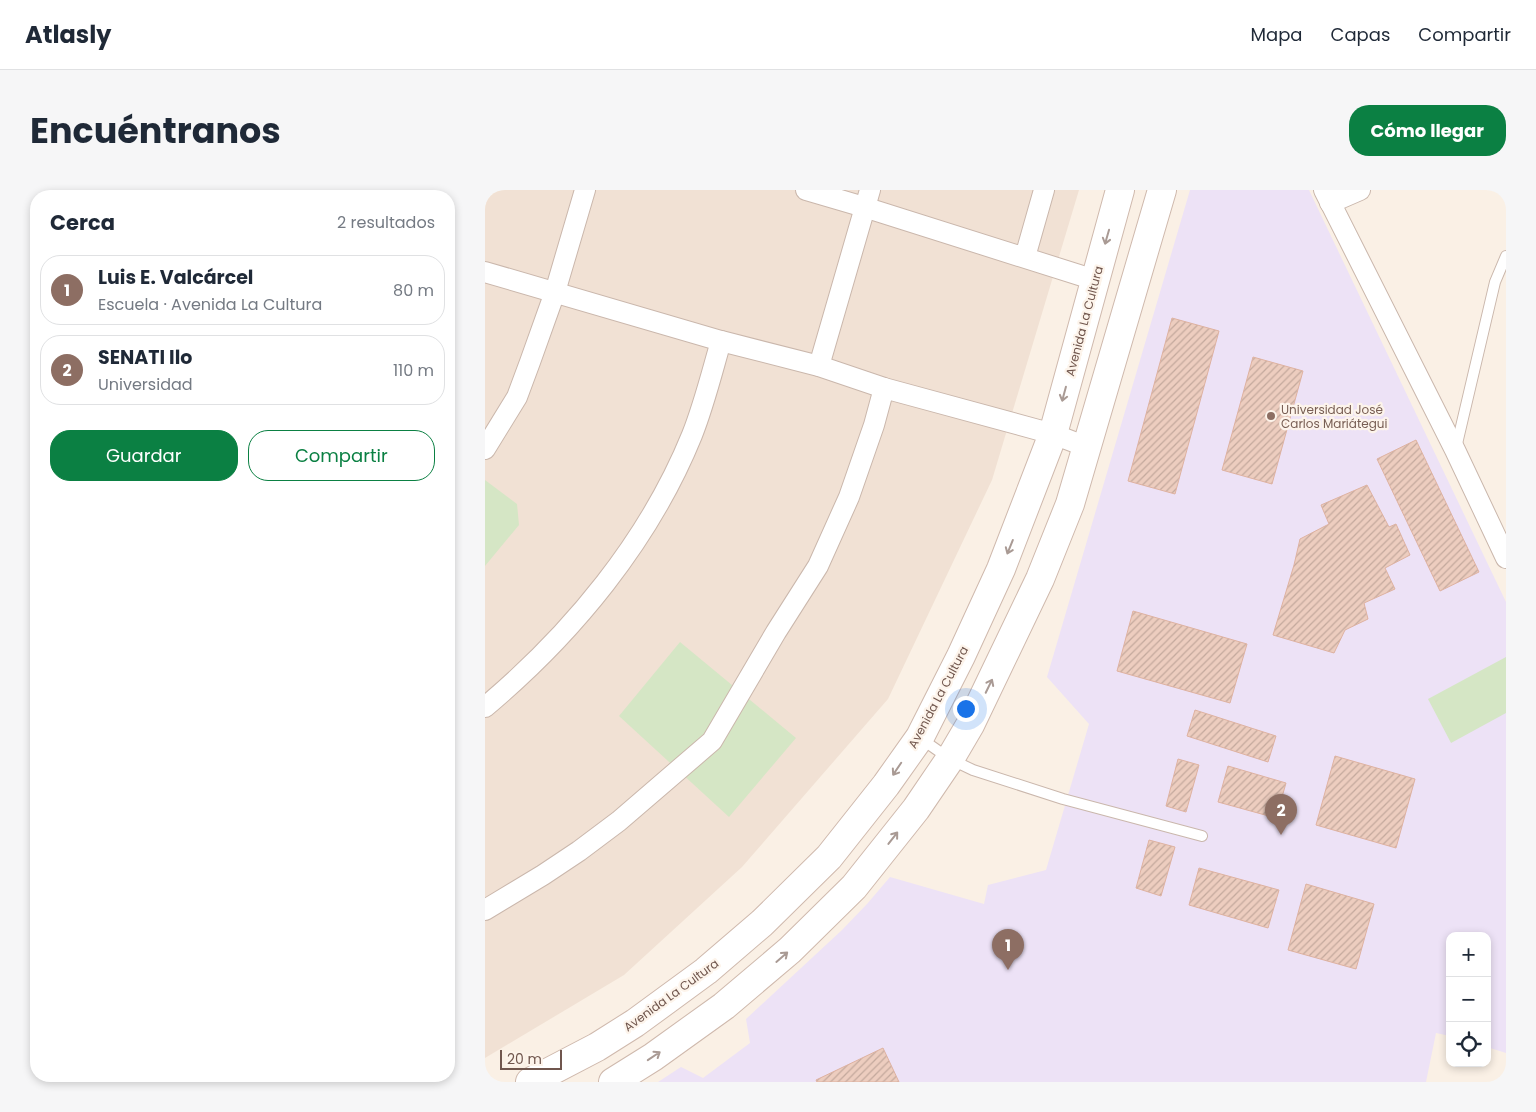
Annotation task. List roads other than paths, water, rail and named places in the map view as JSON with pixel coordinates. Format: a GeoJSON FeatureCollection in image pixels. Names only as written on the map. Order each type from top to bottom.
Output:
{"type":"FeatureCollection","features":[{"type":"Feature","properties":{"kind":"street"},"geometry":{"type":"LineString","coordinates":[[485,449],[517,397],[543,329],[585,190]]}},
{"type":"Feature","properties":{"kind":"street"},"geometry":{"type":"LineString","coordinates":[[806,190],[867,198],[1025,257],[1095,280]]}},
{"type":"Feature","properties":{"kind":"street"},"geometry":{"type":"LineString","coordinates":[[1025,257],[1044,190]]}},
{"type":"Feature","properties":{"kind":"street","name":"Avenida La Cultura"},"geometry":{"type":"LineString","coordinates":[[530,1082],[597,1047],[670,998],[706,971],[762,923],[829,857],[887,785],[919,737],[961,656],[1001,569],[1053,434],[1120,190]]}},
{"type":"Feature","properties":{"kind":"street"},"geometry":{"type":"LineString","coordinates":[[613,1082],[653,1057],[724,1006],[790,950],[854,887],[916,809],[950,759],[970,725],[1040,579],[1069,504],[1162,190]]}},
{"type":"Feature","properties":{"kind":"street"},"geometry":{"type":"LineString","coordinates":[[1360,190],[1327,197],[1455,450],[1506,558]]}},
{"type":"Feature","properties":{"kind":"street"},"geometry":{"type":"LineString","coordinates":[[819,366],[867,198]]}},
{"type":"Feature","properties":{"kind":"street"},"geometry":{"type":"LineString","coordinates":[[485,272],[721,341],[819,366],[884,388],[1053,434],[1087,446]]}},
{"type":"Feature","properties":{"kind":"street"},"geometry":{"type":"LineString","coordinates":[[485,707],[535,663],[599,591],[626,555],[653,512],[692,434],[721,341]]}},
{"type":"Feature","properties":{"kind":"street"},"geometry":{"type":"LineString","coordinates":[[485,910],[579,851],[619,821],[712,741],[776,632],[818,566],[849,497],[874,425],[884,388]]}},
{"type":"Feature","properties":{"kind":"street"},"geometry":{"type":"LineString","coordinates":[[670,998],[689,1031]]}},
{"type":"Feature","properties":{"kind":"lane"},"geometry":{"type":"LineString","coordinates":[[1455,450],[1495,282],[1506,256]]}},
{"type":"Feature","properties":{"kind":"lane"},"geometry":{"type":"LineString","coordinates":[[919,737],[950,759],[973,770],[1063,799],[1202,836]]}},
{"type":"Feature","properties":{"kind":"place","name":"Universidad José Carlos Mariátegui"},"geometry":{"type":"Point","coordinates":[1271,416]}},
{"type":"Feature","properties":{"kind":"place","name":"SENATI Ilo"},"geometry":{"type":"Point","coordinates":[1281,835]}},
{"type":"Feature","properties":{"kind":"place","name":"Luis E. Valcárcel"},"geometry":{"type":"Point","coordinates":[1008,970]}}]}
